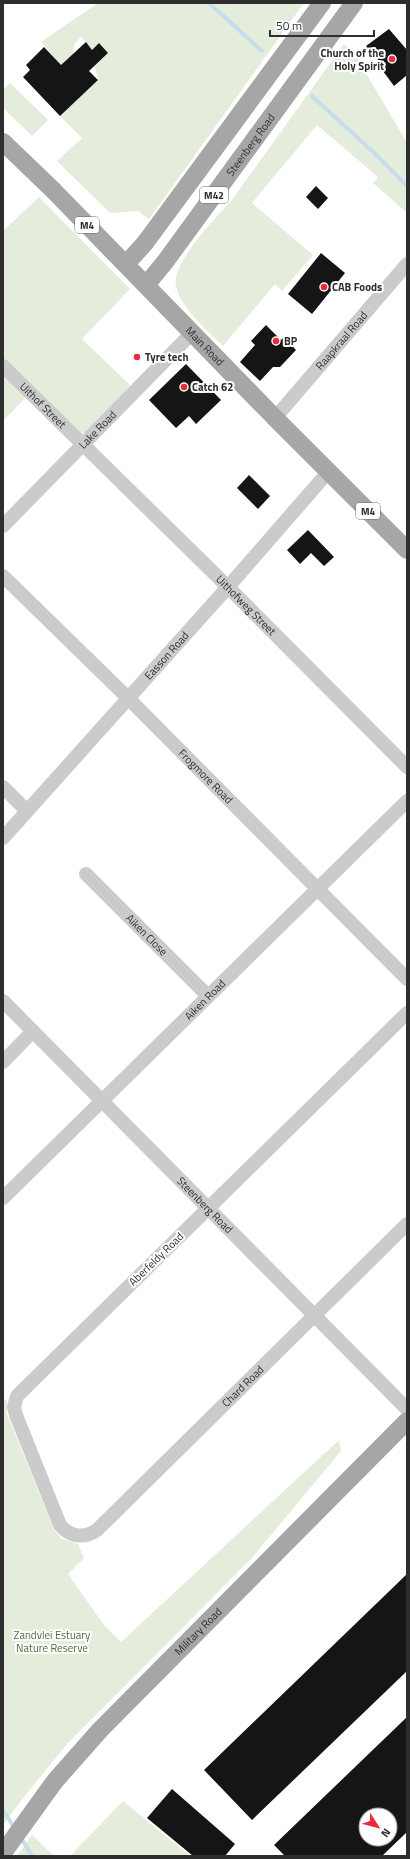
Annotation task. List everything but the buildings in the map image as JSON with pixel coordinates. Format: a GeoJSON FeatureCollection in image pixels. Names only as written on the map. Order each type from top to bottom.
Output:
{"type":"FeatureCollection","features":[{"type":"Feature","properties":{"kind":"main road","name":"M42"},"geometry":{"type":"LineString","coordinates":[[126,264],[145,243],[322,3]]}},
{"type":"Feature","properties":{"kind":"main road","name":"Steenberg Road"},"geometry":{"type":"LineString","coordinates":[[146,285],[165,262],[354,3]]}},
{"type":"Feature","properties":{"kind":"main road","name":"Main Road"},"geometry":{"type":"LineString","coordinates":[[3,142],[126,264],[275,418],[407,550]]}},
{"type":"Feature","properties":{"kind":"main road","name":"Military Road"},"geometry":{"type":"LineString","coordinates":[[3,1853],[60,1776],[100,1730],[407,1421]]}},
{"type":"Feature","properties":{"kind":"street","name":"Raapkraal Road"},"geometry":{"type":"LineString","coordinates":[[275,418],[407,264]]}},
{"type":"Feature","properties":{"kind":"street","name":"Lake Road"},"geometry":{"type":"LineString","coordinates":[[3,526],[192,333]]}},
{"type":"Feature","properties":{"kind":"street","name":"Uithof Street"},"geometry":{"type":"LineString","coordinates":[[3,366],[83,445]]}},
{"type":"Feature","properties":{"kind":"street","name":"Uithofweg Street"},"geometry":{"type":"LineString","coordinates":[[83,445],[407,767]]}},
{"type":"Feature","properties":{"kind":"street","name":"Easson Road"},"geometry":{"type":"LineString","coordinates":[[3,838],[228,588],[329,471]]}},
{"type":"Feature","properties":{"kind":"street","name":"Frogmore Road"},"geometry":{"type":"LineString","coordinates":[[3,576],[128,698],[407,979]]}},
{"type":"Feature","properties":{"kind":"street"},"geometry":{"type":"LineString","coordinates":[[3,787],[27,810]]}},
{"type":"Feature","properties":{"kind":"street","name":"Aiken Road"},"geometry":{"type":"LineString","coordinates":[[3,1198],[407,801]]}},
{"type":"Feature","properties":{"kind":"street","name":"Aiken Close"},"geometry":{"type":"LineString","coordinates":[[86,874],[208,996]]}},
{"type":"Feature","properties":{"kind":"street","name":"Steenberg Road"},"geometry":{"type":"LineString","coordinates":[[3,1001],[207,1209],[407,1409]]}},
{"type":"Feature","properties":{"kind":"street","name":"Aberfeldy Road"},"geometry":{"type":"LineString","coordinates":[[73,1535],[66,1532],[60,1525],[16,1415],[14,1407],[15,1400],[20,1392],[407,1013]]}},
{"type":"Feature","properties":{"kind":"street"},"geometry":{"type":"LineString","coordinates":[[3,1062],[33,1031]]}},
{"type":"Feature","properties":{"kind":"street","name":"Chard Road"},"geometry":{"type":"LineString","coordinates":[[73,1535],[90,1535],[97,1530],[407,1224]]}},
{"type":"Feature","properties":{"kind":"green space"},"geometry":{"type":"Polygon","coordinates":[[[98,3],[304,3],[149,219],[138,211],[110,213],[57,161],[82,138],[60,116],[98,80],[95,66],[108,53],[99,43],[92,50],[81,37],[74,44],[73,54],[61,65],[41,42],[98,3]]]}},
{"type":"Feature","properties":{"kind":"green space"},"geometry":{"type":"Polygon","coordinates":[[[344,44],[353,51],[407,143],[407,213],[373,183],[378,177],[317,125],[252,203],[313,255],[282,291],[275,284],[223,346],[195,319],[183,303],[176,286],[176,277],[180,266],[195,242],[229,204],[344,44]]]}},
{"type":"Feature","properties":{"kind":"green space"},"geometry":{"type":"Polygon","coordinates":[[[10,83],[48,120],[32,136],[3,108],[3,90],[10,83]]]}},
{"type":"Feature","properties":{"kind":"green space"},"geometry":{"type":"Polygon","coordinates":[[[39,197],[130,289],[82,339],[132,387],[89,432],[77,433],[30,393],[3,421],[3,231],[39,197]]]}},
{"type":"Feature","properties":{"kind":"green space","name":"Zandvlei Estuary Nature Reserve"},"geometry":{"type":"Polygon","coordinates":[[[3,1399],[7,1401],[7,1414],[54,1530],[62,1539],[78,1544],[84,1558],[68,1574],[104,1625],[121,1642],[339,1440],[341,1451],[251,1559],[68,1743],[3,1825],[3,1399]]]}},
{"type":"Feature","properties":{"kind":"green space"},"geometry":{"type":"Polygon","coordinates":[[[123,1801],[190,1856],[70,1856],[123,1801]]]}},
{"type":"Feature","properties":{"kind":"green space"},"geometry":{"type":"Polygon","coordinates":[[[32,1835],[54,1856],[17,1856],[32,1835]]]}},
{"type":"Feature","properties":{"kind":"waterway"},"geometry":{"type":"LineString","coordinates":[[209,3],[262,51]]}},
{"type":"Feature","properties":{"kind":"waterway"},"geometry":{"type":"LineString","coordinates":[[312,96],[370,149],[407,186]]}},
{"type":"Feature","properties":{"kind":"waterway"},"geometry":{"type":"LineString","coordinates":[[3,1810],[15,1829]]}},
{"type":"Feature","properties":{"kind":"waterway"},"geometry":{"type":"LineString","coordinates":[[21,1838],[32,1856]]}},
{"type":"Feature","properties":{"kind":"place","name":"Church of the Holy Spirit"},"geometry":{"type":"Point","coordinates":[392,59]}},
{"type":"Feature","properties":{"kind":"place","name":"CAB Foods"},"geometry":{"type":"Point","coordinates":[324,287]}},
{"type":"Feature","properties":{"kind":"place","name":"BP"},"geometry":{"type":"Point","coordinates":[276,341]}},
{"type":"Feature","properties":{"kind":"place","name":"Tyre tech"},"geometry":{"type":"Point","coordinates":[137,357]}},
{"type":"Feature","properties":{"kind":"place","name":"Catch 62"},"geometry":{"type":"Point","coordinates":[184,387]}}]}
